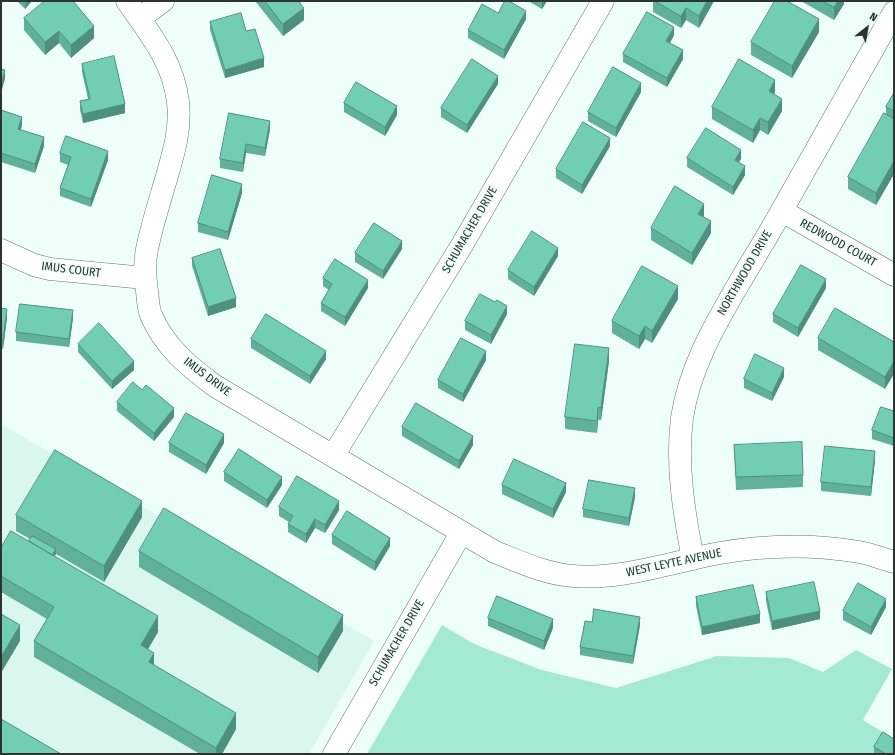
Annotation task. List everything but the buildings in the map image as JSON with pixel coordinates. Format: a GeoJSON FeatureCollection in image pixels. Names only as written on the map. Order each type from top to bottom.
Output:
{"type":"FeatureCollection","features":[{"type":"Feature","properties":{"kind":"street","name":"IMUS DRIVE"},"geometry":{"type":"LineString","coordinates":[[127,1],[158,44],[174,81],[178,102],[179,124],[175,145],[147,250],[145,278],[150,314],[167,343],[189,367],[215,386],[461,533]]}},
{"type":"Feature","properties":{"kind":"street"},"geometry":{"type":"LineString","coordinates":[[140,18],[163,1]]}},
{"type":"Feature","properties":{"kind":"street","name":"SCHUMACHER DRIVE"},"geometry":{"type":"LineString","coordinates":[[333,456],[462,245],[603,1]]}},
{"type":"Feature","properties":{"kind":"street","name":"NORTHWOOD DRIVE"},"geometry":{"type":"LineString","coordinates":[[693,559],[681,484],[680,452],[682,418],[689,387],[717,321],[782,211],[894,12]]}},
{"type":"Feature","properties":{"kind":"street","name":"REDWOOD COURT"},"geometry":{"type":"LineString","coordinates":[[782,211],[894,275]]}},
{"type":"Feature","properties":{"kind":"street","name":"IMUS COURT"},"geometry":{"type":"LineString","coordinates":[[1,250],[34,265],[50,269],[145,278]]}},
{"type":"Feature","properties":{"kind":"street","name":"SCHUMACHER DRIVE"},"geometry":{"type":"LineString","coordinates":[[334,754],[461,533]]}},
{"type":"Feature","properties":{"kind":"street","name":"WEST LEYTE AVENUE"},"geometry":{"type":"LineString","coordinates":[[461,533],[495,552],[522,563],[572,576],[603,576],[634,572],[721,553],[784,545],[860,552],[894,562]]}},
{"type":"Feature","properties":{"kind":"shaded area"},"geometry":{"type":"Polygon","coordinates":[[[1,424],[374,641],[309,754],[1,754],[1,424]]]}},
{"type":"Feature","properties":{"kind":"green space"},"geometry":{"type":"Polygon","coordinates":[[[442,625],[474,644],[542,670],[616,688],[717,656],[789,658],[823,672],[856,650],[892,669],[863,720],[894,739],[894,743],[887,754],[367,754],[442,625]]]}}]}
